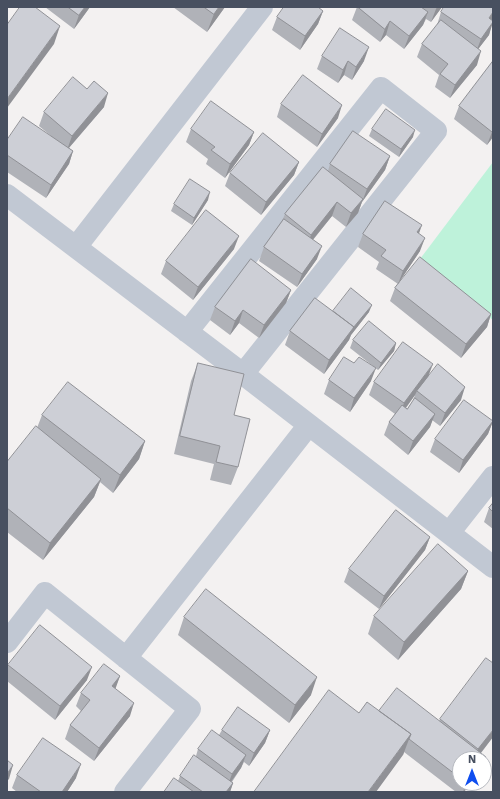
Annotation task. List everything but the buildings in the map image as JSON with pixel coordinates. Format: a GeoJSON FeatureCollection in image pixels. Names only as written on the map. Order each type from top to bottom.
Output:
{"type":"FeatureCollection","features":[{"type":"Feature","properties":{"kind":"street"},"geometry":{"type":"LineString","coordinates":[[76,246],[262,7]]}},
{"type":"Feature","properties":{"kind":"street"},"geometry":{"type":"LineString","coordinates":[[187,332],[381,88],[436,131],[243,374]]}},
{"type":"Feature","properties":{"kind":"street"},"geometry":{"type":"LineString","coordinates":[[7,195],[243,374],[308,426],[493,568]]}},
{"type":"Feature","properties":{"kind":"street"},"geometry":{"type":"LineString","coordinates":[[126,658],[308,426]]}},
{"type":"Feature","properties":{"kind":"street"},"geometry":{"type":"LineString","coordinates":[[449,533],[493,477]]}},
{"type":"Feature","properties":{"kind":"street"},"geometry":{"type":"LineString","coordinates":[[7,642],[45,593],[190,708],[125,792]]}},
{"type":"Feature","properties":{"kind":"green space"},"geometry":{"type":"Polygon","coordinates":[[[493,162],[493,320],[417,263],[493,162]]]}}]}
